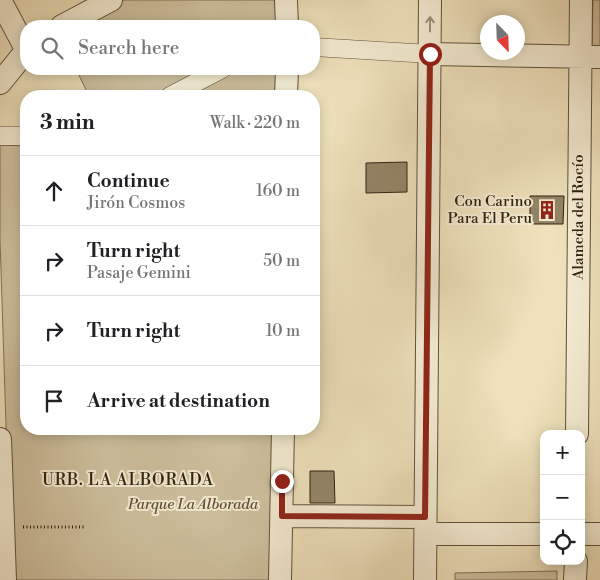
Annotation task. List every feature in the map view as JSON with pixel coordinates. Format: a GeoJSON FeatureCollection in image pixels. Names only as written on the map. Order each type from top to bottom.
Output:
{"type":"FeatureCollection","features":[{"type":"Feature","properties":{"kind":"street"},"geometry":{"type":"LineString","coordinates":[[0,0],[20,38]]}},
{"type":"Feature","properties":{"kind":"street"},"geometry":{"type":"LineString","coordinates":[[73,20],[111,0]]}},
{"type":"Feature","properties":{"kind":"street"},"geometry":{"type":"LineString","coordinates":[[286,0],[287,20]]}},
{"type":"Feature","properties":{"kind":"street"},"geometry":{"type":"LineString","coordinates":[[425,580],[430,0]]}},
{"type":"Feature","properties":{"kind":"street","name":"Alameda del Rocío"},"geometry":{"type":"LineString","coordinates":[[577,430],[589,57],[581,0]]}},
{"type":"Feature","properties":{"kind":"street"},"geometry":{"type":"LineString","coordinates":[[320,47],[430,54],[589,57]]}},
{"type":"Feature","properties":{"kind":"street"},"geometry":{"type":"LineString","coordinates":[[0,83],[20,58]]}},
{"type":"Feature","properties":{"kind":"street"},"geometry":{"type":"LineString","coordinates":[[182,90],[210,75]]}},
{"type":"Feature","properties":{"kind":"street"},"geometry":{"type":"LineString","coordinates":[[286,90],[287,75]]}},
{"type":"Feature","properties":{"kind":"street"},"geometry":{"type":"LineString","coordinates":[[0,136],[20,136]]}},
{"type":"Feature","properties":{"kind":"street"},"geometry":{"type":"LineString","coordinates":[[280,580],[283,435]]}},
{"type":"Feature","properties":{"kind":"street"},"geometry":{"type":"LineString","coordinates":[[0,439],[1,527],[5,580]]}},
{"type":"Feature","properties":{"kind":"street"},"geometry":{"type":"LineString","coordinates":[[282,516],[540,534]]}},
{"type":"Feature","properties":{"kind":"street"},"geometry":{"type":"LineString","coordinates":[[585,534],[600,534]]}},
{"type":"Feature","properties":{"kind":"street"},"geometry":{"type":"LineString","coordinates":[[575,580],[576,565]]}},
{"type":"Feature","properties":{"kind":"path"},"geometry":{"type":"LineString","coordinates":[[1,527],[86,527]]}},
{"type":"Feature","properties":{"kind":"green space"},"geometry":{"type":"Polygon","coordinates":[[[124,0],[277,0],[277,20],[87,20],[124,0]]]}},
{"type":"Feature","properties":{"kind":"green space"},"geometry":{"type":"Polygon","coordinates":[[[593,0],[600,0],[600,48],[592,48],[593,0]]]}},
{"type":"Feature","properties":{"kind":"green space"},"geometry":{"type":"Polygon","coordinates":[[[79,75],[276,75],[276,90],[86,90],[79,75]]]}},
{"type":"Feature","properties":{"kind":"green space","name":"Parque La Alborada"},"geometry":{"type":"Polygon","coordinates":[[[0,145],[20,146],[20,435],[273,435],[272,580],[11,580],[0,239],[0,145]]]}},
{"type":"Feature","properties":{"kind":"green space"},"geometry":{"type":"Polygon","coordinates":[[[557,571],[557,580],[455,580],[455,573],[557,571]]]}},
{"type":"Feature","properties":{"kind":"building"},"geometry":{"type":"Polygon","coordinates":[[[407,162],[407,192],[366,193],[366,163],[407,162]]]}},
{"type":"Feature","properties":{"kind":"building","name":"Con Carino Para El Peru"},"geometry":{"type":"Polygon","coordinates":[[[530,196],[564,196],[563,224],[530,224],[530,196]]]}},
{"type":"Feature","properties":{"kind":"building"},"geometry":{"type":"Polygon","coordinates":[[[310,471],[334,471],[335,503],[310,503],[310,471]]]}},
{"type":"Feature","properties":{"kind":"place","name":"Con Carino Para El Peru"},"geometry":{"type":"Point","coordinates":[547,210]}},
{"type":"Feature","properties":{"kind":"district","name":"URB. LA ALBORADA"},"geometry":{"type":"Point","coordinates":[128,479]}},
{"type":"Feature","properties":{"kind":"route"},"geometry":{"type":"LineString","coordinates":[[282,481],[282,516],[425,517],[430,54]]}}]}
